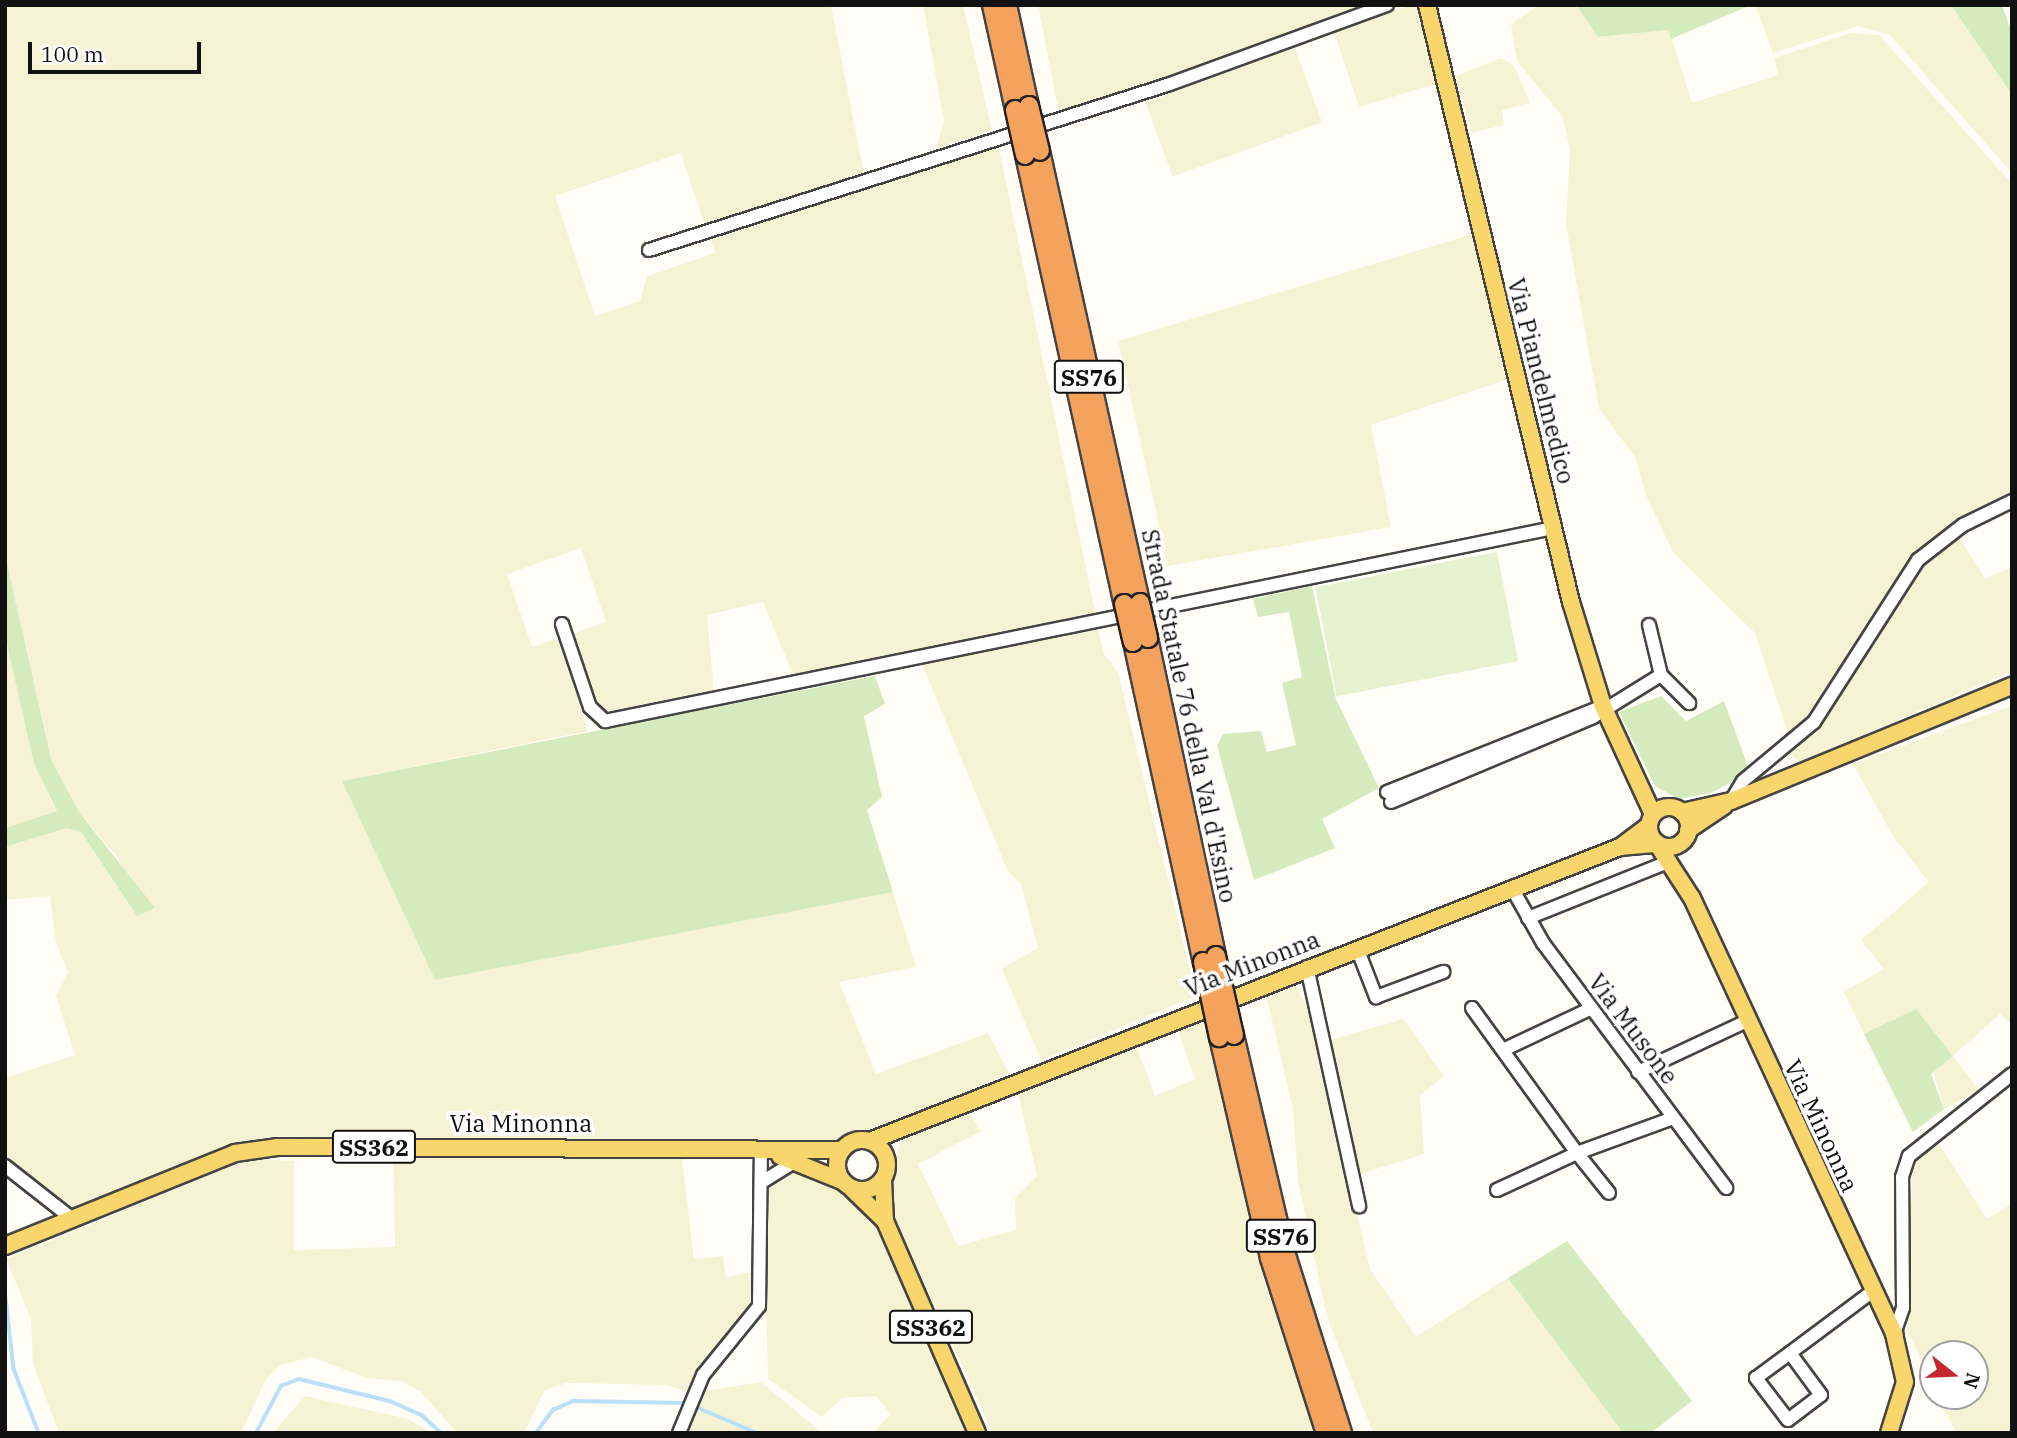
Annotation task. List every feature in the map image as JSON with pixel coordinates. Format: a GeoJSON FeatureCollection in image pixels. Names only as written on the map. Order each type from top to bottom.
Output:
{"type":"FeatureCollection","features":[{"type":"Feature","properties":{"kind":"highway","name":"Strada Statale 76 della Val d'Esino"},"geometry":{"type":"LineString","coordinates":[[992,5],[1022,108],[1132,603],[1227,1036],[1270,1258],[1337,1429]]}},
{"type":"Feature","properties":{"kind":"highway","name":"Strada Statale 76 della Val d'Esino"},"geometry":{"type":"LineString","coordinates":[[1007,5],[1022,108]]}},
{"type":"Feature","properties":{"kind":"main road","name":"Via Piandelmedico"},"geometry":{"type":"LineString","coordinates":[[1427,5],[1553,528],[1603,706],[1626,764],[1663,815]]}},
{"type":"Feature","properties":{"kind":"main road","name":"Via Minonna"},"geometry":{"type":"LineString","coordinates":[[870,1141],[1307,967],[1620,847],[1663,815],[1731,801],[2012,686]]}},
{"type":"Feature","properties":{"kind":"main road","name":"Via Minonna"},"geometry":{"type":"LineString","coordinates":[[1620,847],[1657,844],[1672,847],[1731,801]]}},
{"type":"Feature","properties":{"kind":"main road","name":"Via Minonna"},"geometry":{"type":"LineString","coordinates":[[1663,815],[1687,835]]}},
{"type":"Feature","properties":{"kind":"main road","name":"Via Minonna"},"geometry":{"type":"LineString","coordinates":[[1663,815],[1657,844],[1692,898]]}},
{"type":"Feature","properties":{"kind":"main road","name":"Via Minonna"},"geometry":{"type":"LineString","coordinates":[[1687,835],[1683,865],[1692,898],[1894,1334],[1905,1382],[1892,1428]]}},
{"type":"Feature","properties":{"kind":"main road"},"geometry":{"type":"LineString","coordinates":[[870,1141],[887,1160],[903,1128]]}},
{"type":"Feature","properties":{"kind":"main road","name":"SS362"},"geometry":{"type":"LineString","coordinates":[[842,1150],[870,1141]]}},
{"type":"Feature","properties":{"kind":"main road","name":"Via Minonna"},"geometry":{"type":"LineString","coordinates":[[5,1246],[70,1217],[235,1153],[277,1147],[842,1150]]}},
{"type":"Feature","properties":{"kind":"main road","name":"Via Minonna"},"geometry":{"type":"LineString","coordinates":[[761,1149],[796,1161],[847,1185]]}},
{"type":"Feature","properties":{"kind":"main road"},"geometry":{"type":"LineString","coordinates":[[842,1150],[836,1165],[847,1185],[873,1188],[883,1179]]}},
{"type":"Feature","properties":{"kind":"main road","name":"SS362"},"geometry":{"type":"LineString","coordinates":[[887,1160],[883,1179],[885,1221],[977,1433]]}},
{"type":"Feature","properties":{"kind":"main road","name":"SS362"},"geometry":{"type":"LineString","coordinates":[[847,1185],[885,1221]]}},
{"type":"Feature","properties":{"kind":"street"},"geometry":{"type":"LineString","coordinates":[[649,250],[1167,85],[1387,5]]}},
{"type":"Feature","properties":{"kind":"street"},"geometry":{"type":"LineString","coordinates":[[1731,801],[1743,781],[1814,722],[1918,560],[1951,533],[2012,501]]}},
{"type":"Feature","properties":{"kind":"street"},"geometry":{"type":"LineString","coordinates":[[562,624],[590,707],[605,721],[1553,528]]}},
{"type":"Feature","properties":{"kind":"street"},"geometry":{"type":"LineString","coordinates":[[1649,625],[1661,675],[1689,703]]}},
{"type":"Feature","properties":{"kind":"street"},"geometry":{"type":"LineString","coordinates":[[1389,797],[1603,706],[1661,675]]}},
{"type":"Feature","properties":{"kind":"street"},"geometry":{"type":"LineString","coordinates":[[1528,918],[1668,862]]}},
{"type":"Feature","properties":{"kind":"street","name":"Via Musone"},"geometry":{"type":"LineString","coordinates":[[1513,890],[1528,918],[1592,1008],[1726,1188]]}},
{"type":"Feature","properties":{"kind":"street"},"geometry":{"type":"LineString","coordinates":[[1357,948],[1376,997],[1443,972]]}},
{"type":"Feature","properties":{"kind":"street"},"geometry":{"type":"LineString","coordinates":[[1307,967],[1359,1206]]}},
{"type":"Feature","properties":{"kind":"street"},"geometry":{"type":"LineString","coordinates":[[1472,1007],[1609,1193]]}},
{"type":"Feature","properties":{"kind":"street"},"geometry":{"type":"LineString","coordinates":[[1503,1050],[1592,1008]]}},
{"type":"Feature","properties":{"kind":"street"},"geometry":{"type":"LineString","coordinates":[[1638,1072],[1747,1021]]}},
{"type":"Feature","properties":{"kind":"street","name":"Via Minonna"},"geometry":{"type":"LineString","coordinates":[[1894,1334],[1903,1308],[1902,1177],[1909,1156],[2012,1074]]}},
{"type":"Feature","properties":{"kind":"street"},"geometry":{"type":"LineString","coordinates":[[1497,1190],[1577,1153],[1673,1118]]}},
{"type":"Feature","properties":{"kind":"street"},"geometry":{"type":"LineString","coordinates":[[678,1433],[703,1375],[759,1306],[761,1149]]}},
{"type":"Feature","properties":{"kind":"street"},"geometry":{"type":"LineString","coordinates":[[762,1182],[796,1161]]}},
{"type":"Feature","properties":{"kind":"street"},"geometry":{"type":"LineString","coordinates":[[5,1166],[70,1217]]}},
{"type":"Feature","properties":{"kind":"street"},"geometry":{"type":"LineString","coordinates":[[1790,1353],[1821,1395],[1788,1420],[1756,1378],[1872,1291]]}},
{"type":"Feature","properties":{"kind":"shaded area"},"geometry":{"type":"Polygon","coordinates":[[[5,5],[831,5],[864,174],[705,226],[681,153],[555,196],[595,316],[640,301],[647,276],[715,253],[711,240],[998,143],[1097,621],[795,679],[763,602],[707,615],[714,694],[617,714],[591,702],[571,634],[606,622],[581,548],[507,574],[532,647],[562,637],[588,731],[342,781],[435,979],[893,892],[916,967],[839,982],[876,1074],[988,1033],[1009,1073],[875,1136],[848,1132],[826,1145],[275,1136],[229,1147],[74,1208],[5,1156],[5,1078],[75,1055],[56,996],[68,972],[56,943],[50,896],[5,900],[5,847],[67,828],[81,832],[137,916],[119,859],[79,812],[51,759],[5,554],[5,5]]]}},
{"type":"Feature","properties":{"kind":"shaded area"},"geometry":{"type":"Polygon","coordinates":[[[923,5],[963,5],[992,130],[936,148],[944,121],[923,5]]]}},
{"type":"Feature","properties":{"kind":"shaded area"},"geometry":{"type":"Polygon","coordinates":[[[1038,5],[1377,5],[1059,114],[1038,5]]]}},
{"type":"Feature","properties":{"kind":"shaded area"},"geometry":{"type":"Polygon","coordinates":[[[1411,5],[1422,5],[1440,83],[1359,107],[1334,32],[1411,5]]]}},
{"type":"Feature","properties":{"kind":"shaded area"},"geometry":{"type":"Polygon","coordinates":[[[1539,5],[1576,5],[1598,37],[1669,30],[1692,103],[1778,75],[1774,58],[1851,33],[1879,35],[2012,184],[2012,496],[1940,532],[1907,564],[1822,702],[1789,736],[1755,633],[1673,552],[1646,496],[1636,458],[1599,409],[1566,224],[1570,149],[1562,116],[1517,61],[1511,24],[1539,5]]]}},
{"type":"Feature","properties":{"kind":"shaded area"},"geometry":{"type":"Polygon","coordinates":[[[1755,5],[1951,5],[2012,95],[2012,173],[1890,35],[1858,26],[1773,53],[1755,5]]]}},
{"type":"Feature","properties":{"kind":"shaded area"},"geometry":{"type":"Polygon","coordinates":[[[1295,48],[1322,122],[1173,177],[1146,102],[1295,48]]]}},
{"type":"Feature","properties":{"kind":"shaded area"},"geometry":{"type":"Polygon","coordinates":[[[1501,58],[1514,66],[1530,103],[1502,110],[1504,125],[1471,133],[1456,76],[1501,58]]]}},
{"type":"Feature","properties":{"kind":"shaded area"},"geometry":{"type":"Polygon","coordinates":[[[1476,233],[1506,380],[1371,425],[1391,527],[1168,566],[1118,341],[1476,233]]]}},
{"type":"Feature","properties":{"kind":"shaded area"},"geometry":{"type":"Polygon","coordinates":[[[1959,537],[1985,579],[2012,567],[2012,671],[1800,762],[1790,754],[1857,668],[1905,585],[1934,549],[1959,537]]]}},
{"type":"Feature","properties":{"kind":"shaded area"},"geometry":{"type":"Polygon","coordinates":[[[1098,630],[1104,654],[1118,672],[1196,996],[1041,1060],[1002,969],[1038,948],[1021,884],[1008,871],[922,664],[1098,630]]]}},
{"type":"Feature","properties":{"kind":"shaded area"},"geometry":{"type":"Polygon","coordinates":[[[5,636],[34,764],[57,812],[5,828],[5,636]]]}},
{"type":"Feature","properties":{"kind":"shaded area"},"geometry":{"type":"Polygon","coordinates":[[[2011,706],[2012,1025],[2000,1014],[1953,1056],[1979,1090],[1944,1109],[1917,1010],[1864,1034],[1844,992],[1884,969],[1861,940],[1929,882],[1893,836],[1853,764],[2011,706]]]}},
{"type":"Feature","properties":{"kind":"shaded area"},"geometry":{"type":"Polygon","coordinates":[[[1294,983],[1312,1017],[1370,1269],[1416,1337],[1508,1278],[1623,1433],[1373,1433],[1327,1317],[1298,1181],[1293,1109],[1266,995],[1294,983]]]}},
{"type":"Feature","properties":{"kind":"shaded area"},"geometry":{"type":"Polygon","coordinates":[[[1206,1015],[1265,1284],[1317,1433],[993,1433],[891,1211],[890,1182],[901,1141],[917,1126],[965,1107],[981,1131],[918,1164],[958,1246],[1016,1230],[1015,1198],[1037,1176],[1016,1085],[1134,1040],[1155,1096],[1195,1079],[1176,1025],[1206,1015]]]}},
{"type":"Feature","properties":{"kind":"shaded area"},"geometry":{"type":"Polygon","coordinates":[[[1403,1019],[1444,1076],[1420,1095],[1424,1154],[1354,1176],[1324,1042],[1403,1019]]]}},
{"type":"Feature","properties":{"kind":"shaded area"},"geometry":{"type":"Polygon","coordinates":[[[1934,1136],[1987,1219],[2012,1204],[2012,1433],[1956,1433],[1945,1410],[1989,1410],[1989,1340],[1919,1340],[1919,1355],[1907,1330],[1912,1174],[1917,1151],[1934,1136]]]}},
{"type":"Feature","properties":{"kind":"shaded area"},"geometry":{"type":"Polygon","coordinates":[[[634,1154],[682,1158],[694,1259],[723,1256],[726,1277],[756,1271],[754,1303],[687,1392],[667,1385],[567,1383],[545,1390],[524,1433],[457,1433],[421,1392],[402,1381],[367,1378],[312,1357],[280,1365],[266,1379],[241,1433],[59,1433],[33,1364],[31,1319],[6,1259],[249,1159],[294,1161],[294,1250],[395,1247],[393,1158],[634,1154]]]}},
{"type":"Feature","properties":{"kind":"shaded area"},"geometry":{"type":"Polygon","coordinates":[[[796,1171],[836,1189],[876,1222],[966,1433],[873,1433],[891,1414],[876,1396],[842,1398],[822,1417],[768,1379],[764,1214],[767,1188],[781,1172],[796,1171]]]}},
{"type":"Feature","properties":{"kind":"shaded area"},"geometry":{"type":"Polygon","coordinates":[[[761,1382],[822,1433],[684,1433],[699,1392],[761,1382]]]}},
{"type":"Feature","properties":{"kind":"shaded area"},"geometry":{"type":"Polygon","coordinates":[[[305,1396],[409,1419],[431,1433],[273,1433],[305,1396]]]}},
{"type":"Feature","properties":{"kind":"green space"},"geometry":{"type":"Polygon","coordinates":[[[1576,5],[1751,5],[1671,39],[1668,30],[1598,37],[1576,5]]]}},
{"type":"Feature","properties":{"kind":"green space"},"geometry":{"type":"Polygon","coordinates":[[[1951,5],[2002,5],[2012,33],[2012,95],[1951,5]]]}},
{"type":"Feature","properties":{"kind":"green space"},"geometry":{"type":"Polygon","coordinates":[[[1497,552],[1518,661],[1337,696],[1315,587],[1497,552]]]}},
{"type":"Feature","properties":{"kind":"green space"},"geometry":{"type":"Polygon","coordinates":[[[5,554],[51,759],[79,812],[155,908],[137,916],[81,832],[67,828],[5,847],[5,828],[57,811],[34,764],[5,636],[5,554]]]}},
{"type":"Feature","properties":{"kind":"green space"},"geometry":{"type":"Polygon","coordinates":[[[1312,586],[1336,699],[1379,788],[1322,819],[1335,848],[1254,880],[1217,746],[1223,734],[1261,731],[1267,752],[1296,745],[1282,683],[1302,677],[1289,612],[1258,617],[1253,599],[1312,586]]]}},
{"type":"Feature","properties":{"kind":"green space"},"geometry":{"type":"Polygon","coordinates":[[[875,676],[885,704],[864,716],[882,797],[867,810],[893,892],[435,980],[342,781],[875,676]]]}},
{"type":"Feature","properties":{"kind":"green space"},"geometry":{"type":"Polygon","coordinates":[[[1661,696],[1686,721],[1724,701],[1750,772],[1711,793],[1679,799],[1655,786],[1619,712],[1661,696]]]}},
{"type":"Feature","properties":{"kind":"green space"},"geometry":{"type":"Polygon","coordinates":[[[1916,1009],[1953,1056],[1931,1074],[1944,1109],[1913,1132],[1864,1034],[1916,1009]]]}},
{"type":"Feature","properties":{"kind":"green space"},"geometry":{"type":"Polygon","coordinates":[[[1567,1241],[1692,1401],[1651,1433],[1623,1433],[1508,1278],[1567,1241]]]}},
{"type":"Feature","properties":{"kind":"waterway"},"geometry":{"type":"LineString","coordinates":[[5,1289],[14,1369],[39,1433]]}},
{"type":"Feature","properties":{"kind":"waterway"},"geometry":{"type":"LineString","coordinates":[[256,1433],[281,1386],[299,1379],[390,1401],[422,1415],[441,1433]]}},
{"type":"Feature","properties":{"kind":"waterway"},"geometry":{"type":"LineString","coordinates":[[536,1433],[553,1410],[573,1401],[687,1403]]}},
{"type":"Feature","properties":{"kind":"waterway"},"geometry":{"type":"LineString","coordinates":[[694,1406],[757,1433]]}}]}
